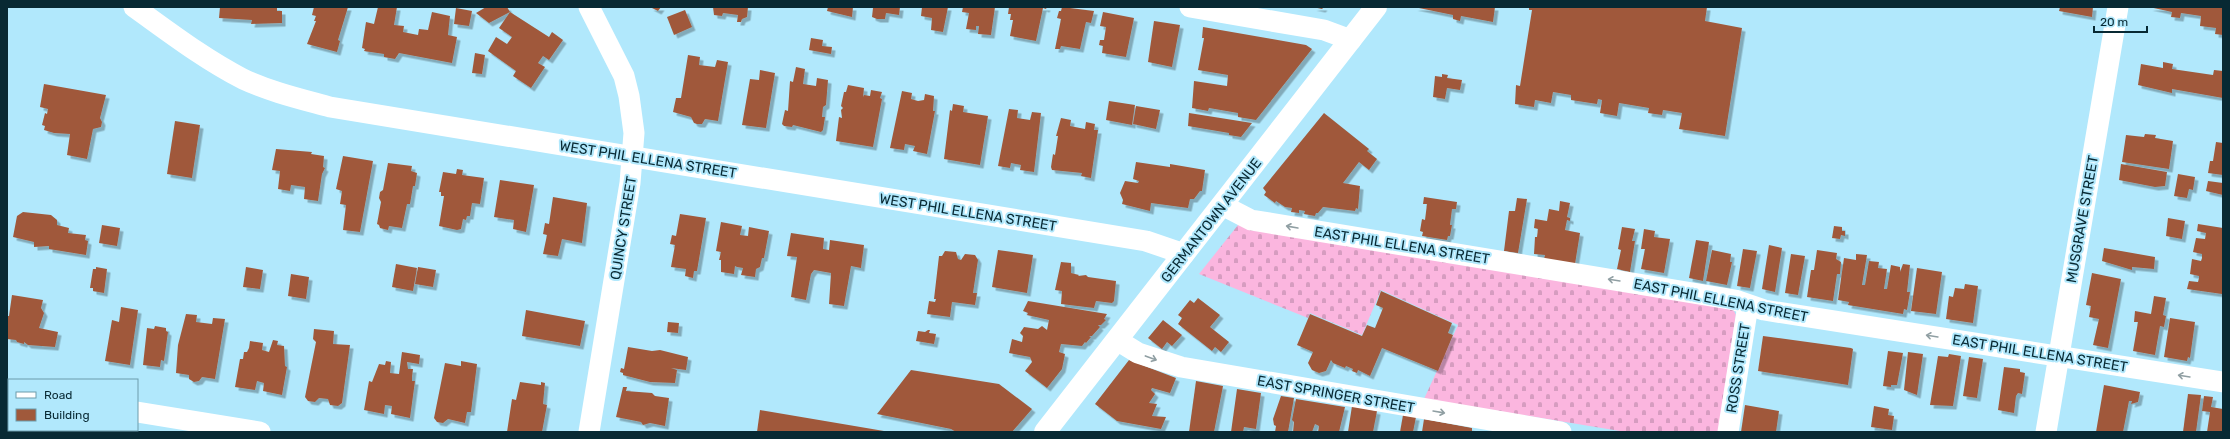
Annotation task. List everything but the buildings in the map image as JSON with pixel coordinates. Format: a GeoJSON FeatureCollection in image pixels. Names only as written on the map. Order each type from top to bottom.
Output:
{"type":"FeatureCollection","features":[{"type":"Feature","properties":{"kind":"main road","name":"GERMANTOWN AVENUE"},"geometry":{"type":"LineString","coordinates":[[1045,432],[1376,7]]}},
{"type":"Feature","properties":{"kind":"street","name":"WEST PHIL ELLENA STREET"},"geometry":{"type":"LineString","coordinates":[[134,7],[220,66],[245,79],[301,99],[330,106],[1146,241],[1184,254]]}},
{"type":"Feature","properties":{"kind":"street","name":"QUINCY STREET"},"geometry":{"type":"LineString","coordinates":[[589,7],[615,57],[629,96],[634,133],[633,156],[589,432]]}},
{"type":"Feature","properties":{"kind":"street"},"geometry":{"type":"LineString","coordinates":[[1190,7],[1324,30],[1351,40]]}},
{"type":"Feature","properties":{"kind":"street","name":"MUSGRAVE STREET"},"geometry":{"type":"LineString","coordinates":[[2046,432],[2118,7]]}},
{"type":"Feature","properties":{"kind":"street","name":"EAST PHIL ELLENA STREET"},"geometry":{"type":"LineString","coordinates":[[1222,205],[1251,220],[1735,300],[1764,310],[2223,381]]}},
{"type":"Feature","properties":{"kind":"street","name":"ROSS STREET"},"geometry":{"type":"LineString","coordinates":[[1728,432],[1748,304]]}},
{"type":"Feature","properties":{"kind":"street","name":"EAST SPRINGER STREET"},"geometry":{"type":"LineString","coordinates":[[1117,340],[1138,353],[1181,368],[1561,432]]}},
{"type":"Feature","properties":{"kind":"street"},"geometry":{"type":"LineString","coordinates":[[138,412],[260,432]]}},
{"type":"Feature","properties":{"kind":"green space"},"geometry":{"type":"Polygon","coordinates":[[[1238,225],[1733,309],[1736,315],[1718,432],[1626,432],[1424,399],[1458,325],[1381,290],[1362,335],[1310,313],[1308,318],[1199,274],[1238,225]]]}}]}
